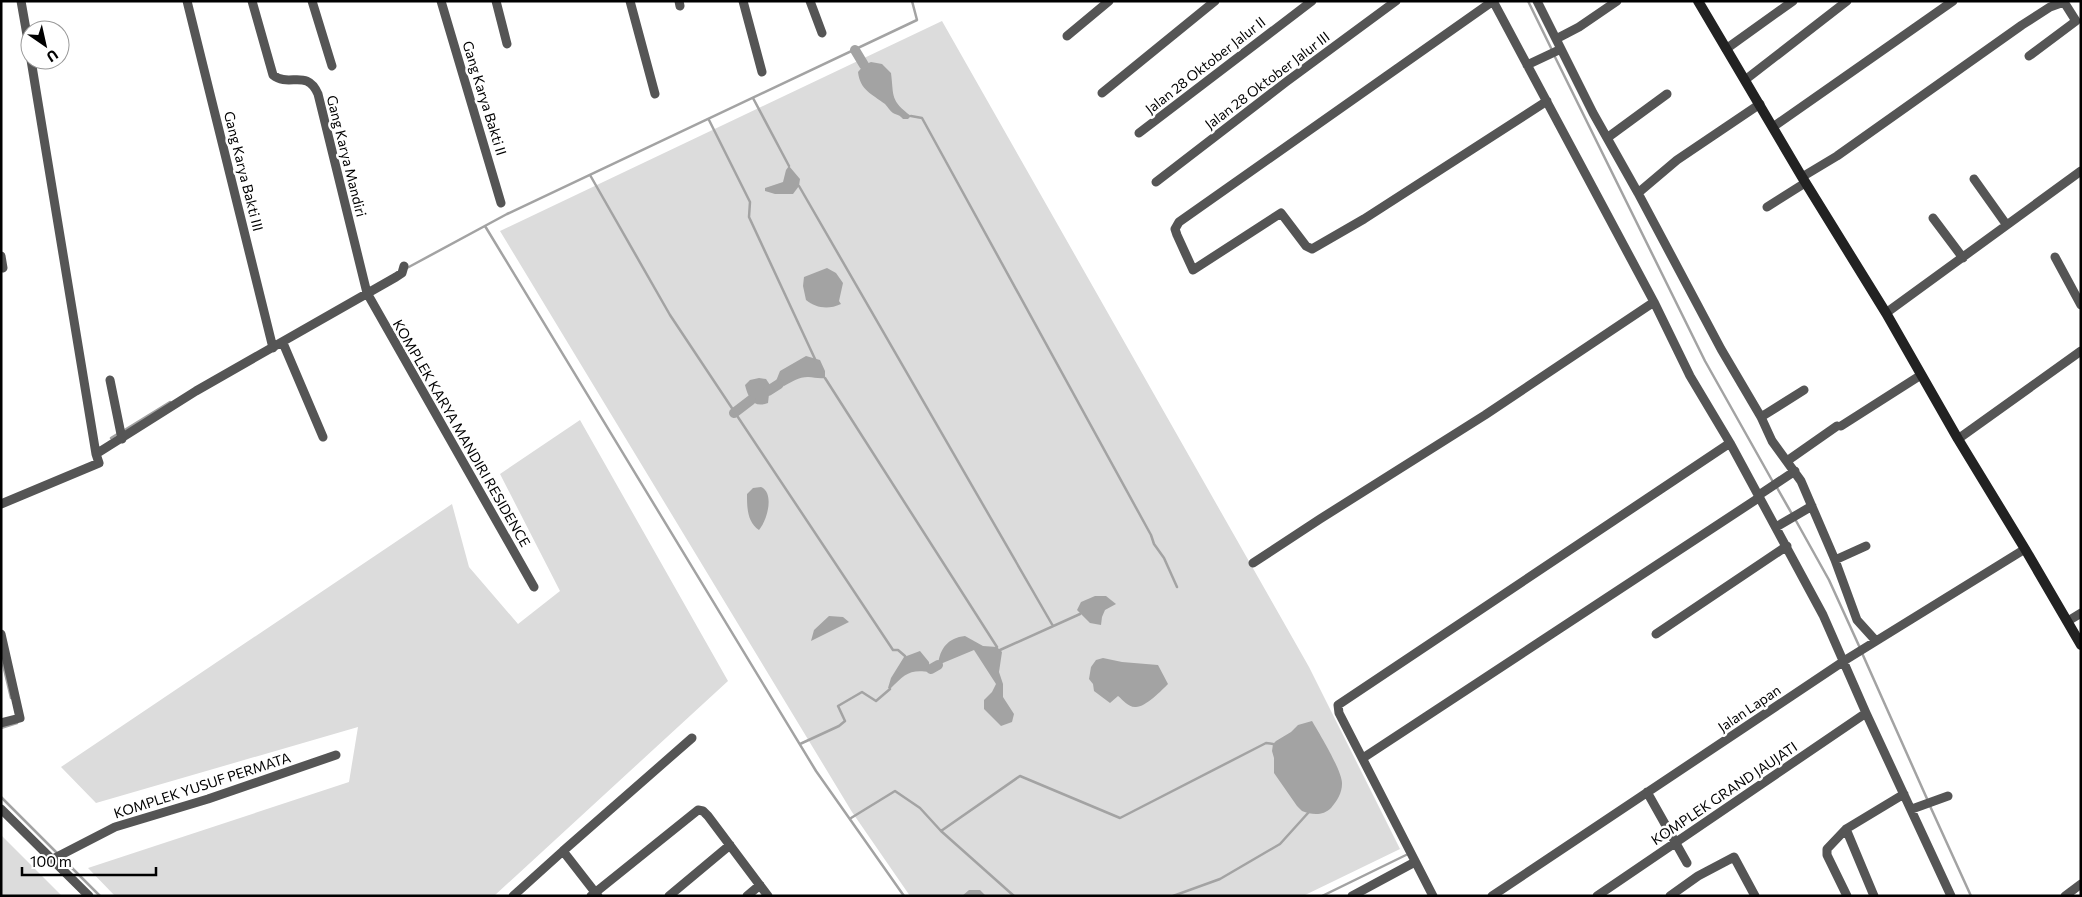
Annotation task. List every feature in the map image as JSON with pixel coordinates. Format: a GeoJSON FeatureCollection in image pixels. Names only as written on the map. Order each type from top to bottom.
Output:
{"type":"FeatureCollection","features":[{"type":"Feature","properties":{"kind":"street"},"geometry":{"type":"LineString","coordinates":[[21,1],[24,20]]}},
{"type":"Feature","properties":{"kind":"street","name":"Gang Karya Bakti III"},"geometry":{"type":"LineString","coordinates":[[187,1],[272,344]]}},
{"type":"Feature","properties":{"kind":"street","name":"Gang Karya Mandiri"},"geometry":{"type":"LineString","coordinates":[[252,1],[273,74],[283,80],[302,79],[308,81],[318,94],[367,293]]}},
{"type":"Feature","properties":{"kind":"street"},"geometry":{"type":"LineString","coordinates":[[312,1],[332,66]]}},
{"type":"Feature","properties":{"kind":"street","name":"Gang Karya Bakti II"},"geometry":{"type":"LineString","coordinates":[[441,1],[501,203]]}},
{"type":"Feature","properties":{"kind":"street"},"geometry":{"type":"LineString","coordinates":[[496,1],[507,44]]}},
{"type":"Feature","properties":{"kind":"street"},"geometry":{"type":"LineString","coordinates":[[630,1],[655,94]]}},
{"type":"Feature","properties":{"kind":"street"},"geometry":{"type":"LineString","coordinates":[[743,1],[762,72]]}},
{"type":"Feature","properties":{"kind":"street"},"geometry":{"type":"LineString","coordinates":[[810,1],[822,33]]}},
{"type":"Feature","properties":{"kind":"street"},"geometry":{"type":"LineString","coordinates":[[1067,36],[1109,1]]}},
{"type":"Feature","properties":{"kind":"street"},"geometry":{"type":"LineString","coordinates":[[1102,93],[1215,1]]}},
{"type":"Feature","properties":{"kind":"street","name":"Jalan 28 Oktober Jalur II"},"geometry":{"type":"LineString","coordinates":[[1139,133],[1312,1]]}},
{"type":"Feature","properties":{"kind":"street","name":"Jalan 28 Oktober Jalur III"},"geometry":{"type":"LineString","coordinates":[[1156,182],[1279,87],[1396,1]]}},
{"type":"Feature","properties":{"kind":"street"},"geometry":{"type":"LineString","coordinates":[[1547,101],[1315,248],[1309,248],[1281,213],[1213,259],[1192,270],[1175,229],[1179,222],[1391,75],[1493,1],[1547,101],[1654,302],[1690,376],[1730,443],[1823,614],[1845,660],[1866,713],[1952,896]]}},
{"type":"Feature","properties":{"kind":"street"},"geometry":{"type":"LineString","coordinates":[[1537,1],[1556,39],[1558,50],[1638,193],[1717,342],[1761,417],[1772,441],[1787,461],[1835,560],[1858,620],[1873,644]]}},
{"type":"Feature","properties":{"kind":"street"},"geometry":{"type":"LineString","coordinates":[[1556,39],[1579,27],[1617,1]]}},
{"type":"Feature","properties":{"kind":"street"},"geometry":{"type":"LineString","coordinates":[[1698,1],[1804,180],[1886,313],[1958,439],[2081,645]]}},
{"type":"Feature","properties":{"kind":"street"},"geometry":{"type":"LineString","coordinates":[[1744,80],[1847,1]]}},
{"type":"Feature","properties":{"kind":"street"},"geometry":{"type":"LineString","coordinates":[[1773,127],[1953,1]]}},
{"type":"Feature","properties":{"kind":"street"},"geometry":{"type":"LineString","coordinates":[[1767,207],[2022,25],[2050,7],[2064,2],[2076,21],[2029,56]]}},
{"type":"Feature","properties":{"kind":"street"},"geometry":{"type":"LineString","coordinates":[[1726,50],[1787,3]]}},
{"type":"Feature","properties":{"kind":"street"},"geometry":{"type":"LineString","coordinates":[[1527,65],[1558,50]]}},
{"type":"Feature","properties":{"kind":"street"},"geometry":{"type":"LineString","coordinates":[[1,504],[99,463],[33,70]]}},
{"type":"Feature","properties":{"kind":"street"},"geometry":{"type":"LineString","coordinates":[[1607,138],[1667,94]]}},
{"type":"Feature","properties":{"kind":"street"},"geometry":{"type":"LineString","coordinates":[[1638,193],[1677,160],[1760,104]]}},
{"type":"Feature","properties":{"kind":"street"},"geometry":{"type":"LineString","coordinates":[[1886,313],[2081,171]]}},
{"type":"Feature","properties":{"kind":"street"},"geometry":{"type":"LineString","coordinates":[[1974,179],[2006,224]]}},
{"type":"Feature","properties":{"kind":"street"},"geometry":{"type":"LineString","coordinates":[[1933,218],[1963,258]]}},
{"type":"Feature","properties":{"kind":"street"},"geometry":{"type":"LineString","coordinates":[[1,256],[3,268]]}},
{"type":"Feature","properties":{"kind":"street"},"geometry":{"type":"LineString","coordinates":[[2055,257],[2081,305]]}},
{"type":"Feature","properties":{"kind":"street"},"geometry":{"type":"LineString","coordinates":[[96,454],[121,434],[272,344],[282,343],[399,275],[404,266]]}},
{"type":"Feature","properties":{"kind":"street","name":"KOMPLEK KARYA MANDIRI RESIDENCE"},"geometry":{"type":"LineString","coordinates":[[367,293],[534,587]]}},
{"type":"Feature","properties":{"kind":"street"},"geometry":{"type":"LineString","coordinates":[[1253,563],[1320,518],[1558,368],[1654,302]]}},
{"type":"Feature","properties":{"kind":"street"},"geometry":{"type":"LineString","coordinates":[[282,343],[323,437]]}},
{"type":"Feature","properties":{"kind":"street"},"geometry":{"type":"LineString","coordinates":[[1958,439],[2081,351]]}},
{"type":"Feature","properties":{"kind":"street"},"geometry":{"type":"LineString","coordinates":[[1787,461],[1839,426],[1922,375]]}},
{"type":"Feature","properties":{"kind":"street"},"geometry":{"type":"LineString","coordinates":[[110,380],[121,434]]}},
{"type":"Feature","properties":{"kind":"street"},"geometry":{"type":"LineString","coordinates":[[1761,417],[1804,390]]}},
{"type":"Feature","properties":{"kind":"street"},"geometry":{"type":"LineString","coordinates":[[1433,896],[1363,758],[1338,714],[1338,705],[1730,443]]}},
{"type":"Feature","properties":{"kind":"street"},"geometry":{"type":"LineString","coordinates":[[1363,758],[1792,473]]}},
{"type":"Feature","properties":{"kind":"street"},"geometry":{"type":"LineString","coordinates":[[1776,527],[1809,507]]}},
{"type":"Feature","properties":{"kind":"street"},"geometry":{"type":"LineString","coordinates":[[1656,634],[1786,546]]}},
{"type":"Feature","properties":{"kind":"street"},"geometry":{"type":"LineString","coordinates":[[1835,560],[1866,546]]}},
{"type":"Feature","properties":{"kind":"street","name":"Jalan Lapan"},"geometry":{"type":"LineString","coordinates":[[1492,896],[1845,660],[2025,549]]}},
{"type":"Feature","properties":{"kind":"street"},"geometry":{"type":"LineString","coordinates":[[2068,621],[2081,613]]}},
{"type":"Feature","properties":{"kind":"street"},"geometry":{"type":"LineString","coordinates":[[1,634],[20,718],[1,723]]}},
{"type":"Feature","properties":{"kind":"street","name":"KOMPLEK GRAND JAUJATI"},"geometry":{"type":"LineString","coordinates":[[1597,896],[1866,713]]}},
{"type":"Feature","properties":{"kind":"street"},"geometry":{"type":"LineString","coordinates":[[513,896],[692,738]]}},
{"type":"Feature","properties":{"kind":"street","name":"KOMPLEK YUSUF PERMATA"},"geometry":{"type":"LineString","coordinates":[[52,860],[114,826],[208,799],[336,755]]}},
{"type":"Feature","properties":{"kind":"street"},"geometry":{"type":"LineString","coordinates":[[1647,792],[1674,843],[1687,863]]}},
{"type":"Feature","properties":{"kind":"street"},"geometry":{"type":"LineString","coordinates":[[1846,896],[1827,855],[1827,849],[1846,829],[1904,794]]}},
{"type":"Feature","properties":{"kind":"street"},"geometry":{"type":"LineString","coordinates":[[1912,809],[1948,796]]}},
{"type":"Feature","properties":{"kind":"street"},"geometry":{"type":"LineString","coordinates":[[1,808],[89,896]]}},
{"type":"Feature","properties":{"kind":"street"},"geometry":{"type":"LineString","coordinates":[[563,851],[595,895],[698,810],[703,811],[768,896]]}},
{"type":"Feature","properties":{"kind":"street"},"geometry":{"type":"LineString","coordinates":[[1846,829],[1874,896]]}},
{"type":"Feature","properties":{"kind":"street"},"geometry":{"type":"LineString","coordinates":[[669,896],[730,845]]}},
{"type":"Feature","properties":{"kind":"street"},"geometry":{"type":"LineString","coordinates":[[1670,896],[1698,876],[1734,857],[1755,896]]}},
{"type":"Feature","properties":{"kind":"street"},"geometry":{"type":"LineString","coordinates":[[1352,896],[1416,862]]}},
{"type":"Feature","properties":{"kind":"street"},"geometry":{"type":"LineString","coordinates":[[2065,896],[2081,884]]}},
{"type":"Feature","properties":{"kind":"street"},"geometry":{"type":"LineString","coordinates":[[747,896],[760,885]]}},
{"type":"Feature","properties":{"kind":"shaded area"},"geometry":{"type":"Polygon","coordinates":[[[942,21],[1309,667],[1400,849],[1303,896],[910,896],[852,812],[500,231],[942,21]]]}},
{"type":"Feature","properties":{"kind":"shaded area"},"geometry":{"type":"Polygon","coordinates":[[[871,62],[882,64],[891,73],[894,98],[899,106],[911,116],[908,119],[903,119],[893,113],[885,104],[867,91],[861,83],[858,72],[864,65],[871,62]]]}},
{"type":"Feature","properties":{"kind":"shaded area"},"geometry":{"type":"Polygon","coordinates":[[[789,166],[800,179],[799,186],[793,194],[775,194],[765,191],[765,188],[783,182],[789,166]]]}},
{"type":"Feature","properties":{"kind":"shaded area"},"geometry":{"type":"Polygon","coordinates":[[[827,268],[836,273],[843,283],[839,301],[841,304],[822,307],[806,300],[803,286],[804,277],[827,268]]]}},
{"type":"Feature","properties":{"kind":"shaded area"},"geometry":{"type":"Polygon","coordinates":[[[806,356],[820,360],[825,371],[825,378],[801,378],[784,386],[776,381],[780,371],[806,356]]]}},
{"type":"Feature","properties":{"kind":"shaded area"},"geometry":{"type":"Polygon","coordinates":[[[766,379],[770,385],[768,403],[755,403],[748,394],[745,385],[750,380],[766,379]]]}},
{"type":"Feature","properties":{"kind":"shaded area"},"geometry":{"type":"Polygon","coordinates":[[[580,420],[728,681],[494,896],[115,896],[88,868],[349,782],[358,727],[96,803],[61,767],[452,504],[469,567],[518,624],[560,591],[500,474],[580,420]]]}},
{"type":"Feature","properties":{"kind":"shaded area"},"geometry":{"type":"Polygon","coordinates":[[[761,487],[768,495],[769,501],[765,520],[759,530],[750,519],[747,494],[753,488],[761,487]]]}},
{"type":"Feature","properties":{"kind":"shaded area"},"geometry":{"type":"Polygon","coordinates":[[[1095,596],[1106,596],[1116,604],[1105,610],[1101,625],[1090,623],[1077,610],[1081,602],[1095,596]]]}},
{"type":"Feature","properties":{"kind":"shaded area"},"geometry":{"type":"Polygon","coordinates":[[[829,616],[843,617],[849,622],[811,641],[814,630],[829,616]]]}},
{"type":"Feature","properties":{"kind":"shaded area"},"geometry":{"type":"Polygon","coordinates":[[[965,636],[983,646],[997,647],[1002,652],[999,672],[1003,684],[1003,697],[1014,714],[1012,722],[1001,726],[984,709],[984,700],[992,692],[996,684],[974,650],[938,665],[946,645],[954,639],[965,636]]]}},
{"type":"Feature","properties":{"kind":"shaded area"},"geometry":{"type":"Polygon","coordinates":[[[920,651],[929,662],[930,672],[912,672],[890,689],[888,688],[891,678],[904,657],[920,651]]]}},
{"type":"Feature","properties":{"kind":"shaded area"},"geometry":{"type":"Polygon","coordinates":[[[1103,658],[1122,662],[1158,665],[1168,684],[1153,698],[1139,707],[1130,706],[1118,696],[1110,703],[1094,691],[1093,684],[1089,679],[1091,667],[1096,660],[1103,658]]]}},
{"type":"Feature","properties":{"kind":"shaded area"},"geometry":{"type":"Polygon","coordinates":[[[1312,721],[1335,762],[1342,784],[1339,797],[1331,808],[1328,811],[1317,814],[1302,811],[1297,806],[1274,773],[1272,751],[1273,744],[1276,741],[1291,732],[1298,725],[1312,721]]]}},
{"type":"Feature","properties":{"kind":"shaded area"},"geometry":{"type":"Polygon","coordinates":[[[1,835],[62,896],[1,896],[1,835]]]}},
{"type":"Feature","properties":{"kind":"shaded area"},"geometry":{"type":"Polygon","coordinates":[[[969,890],[980,890],[986,896],[962,896],[969,890]]]}},
{"type":"Feature","properties":{"kind":"waterway"},"geometry":{"type":"LineString","coordinates":[[407,268],[507,214],[917,20],[912,1]]}},
{"type":"Feature","properties":{"kind":"waterway"},"geometry":{"type":"LineString","coordinates":[[1528,1],[1552,50]]}},
{"type":"Feature","properties":{"kind":"waterway"},"geometry":{"type":"LineString","coordinates":[[855,50],[864,65]]}},
{"type":"Feature","properties":{"kind":"waterway"},"geometry":{"type":"LineString","coordinates":[[1554,55],[1705,361],[1773,482]]}},
{"type":"Feature","properties":{"kind":"waterway"},"geometry":{"type":"LineString","coordinates":[[753,98],[789,166]]}},
{"type":"Feature","properties":{"kind":"waterway"},"geometry":{"type":"LineString","coordinates":[[911,116],[922,118],[1151,535],[1154,544],[1164,558],[1177,587]]}},
{"type":"Feature","properties":{"kind":"waterway"},"geometry":{"type":"LineString","coordinates":[[709,120],[750,202],[749,217],[815,359]]}},
{"type":"Feature","properties":{"kind":"waterway"},"geometry":{"type":"LineString","coordinates":[[590,175],[670,315],[893,650],[898,650],[905,656]]}},
{"type":"Feature","properties":{"kind":"waterway"},"geometry":{"type":"LineString","coordinates":[[799,186],[1053,626]]}},
{"type":"Feature","properties":{"kind":"waterway"},"geometry":{"type":"LineString","coordinates":[[485,226],[816,771],[904,896]]}},
{"type":"Feature","properties":{"kind":"waterway"},"geometry":{"type":"LineString","coordinates":[[825,378],[997,647]]}},
{"type":"Feature","properties":{"kind":"waterway"},"geometry":{"type":"LineString","coordinates":[[768,391],[779,384]]}},
{"type":"Feature","properties":{"kind":"waterway"},"geometry":{"type":"LineString","coordinates":[[734,413],[751,400]]}},
{"type":"Feature","properties":{"kind":"waterway"},"geometry":{"type":"LineString","coordinates":[[123,431],[170,402]]}},
{"type":"Feature","properties":{"kind":"waterway"},"geometry":{"type":"LineString","coordinates":[[111,438],[119,433]]}},
{"type":"Feature","properties":{"kind":"waterway"},"geometry":{"type":"LineString","coordinates":[[1776,486],[1792,514]]}},
{"type":"Feature","properties":{"kind":"waterway"},"geometry":{"type":"LineString","coordinates":[[1795,519],[1829,580],[1860,648]]}},
{"type":"Feature","properties":{"kind":"waterway"},"geometry":{"type":"LineString","coordinates":[[1000,650],[1080,614]]}},
{"type":"Feature","properties":{"kind":"waterway"},"geometry":{"type":"LineString","coordinates":[[1862,653],[1928,801]]}},
{"type":"Feature","properties":{"kind":"waterway"},"geometry":{"type":"LineString","coordinates":[[1,656],[11,698]]}},
{"type":"Feature","properties":{"kind":"waterway"},"geometry":{"type":"LineString","coordinates":[[931,669],[938,665]]}},
{"type":"Feature","properties":{"kind":"waterway"},"geometry":{"type":"LineString","coordinates":[[800,744],[839,726],[845,721],[838,706],[862,692],[876,701],[890,689]]}},
{"type":"Feature","properties":{"kind":"waterway"},"geometry":{"type":"LineString","coordinates":[[1,728],[17,723]]}},
{"type":"Feature","properties":{"kind":"waterway"},"geometry":{"type":"LineString","coordinates":[[941,831],[1020,776],[1120,818],[1266,743],[1273,744]]}},
{"type":"Feature","properties":{"kind":"waterway"},"geometry":{"type":"LineString","coordinates":[[851,818],[895,791],[920,808],[941,831],[1014,896]]}},
{"type":"Feature","properties":{"kind":"waterway"},"geometry":{"type":"LineString","coordinates":[[1,797],[100,896]]}},
{"type":"Feature","properties":{"kind":"waterway"},"geometry":{"type":"LineString","coordinates":[[1930,806],[1971,896]]}},
{"type":"Feature","properties":{"kind":"waterway"},"geometry":{"type":"LineString","coordinates":[[1173,896],[1220,879],[1280,844],[1308,813]]}},
{"type":"Feature","properties":{"kind":"waterway"},"geometry":{"type":"LineString","coordinates":[[1322,896],[1406,855]]}}]}
